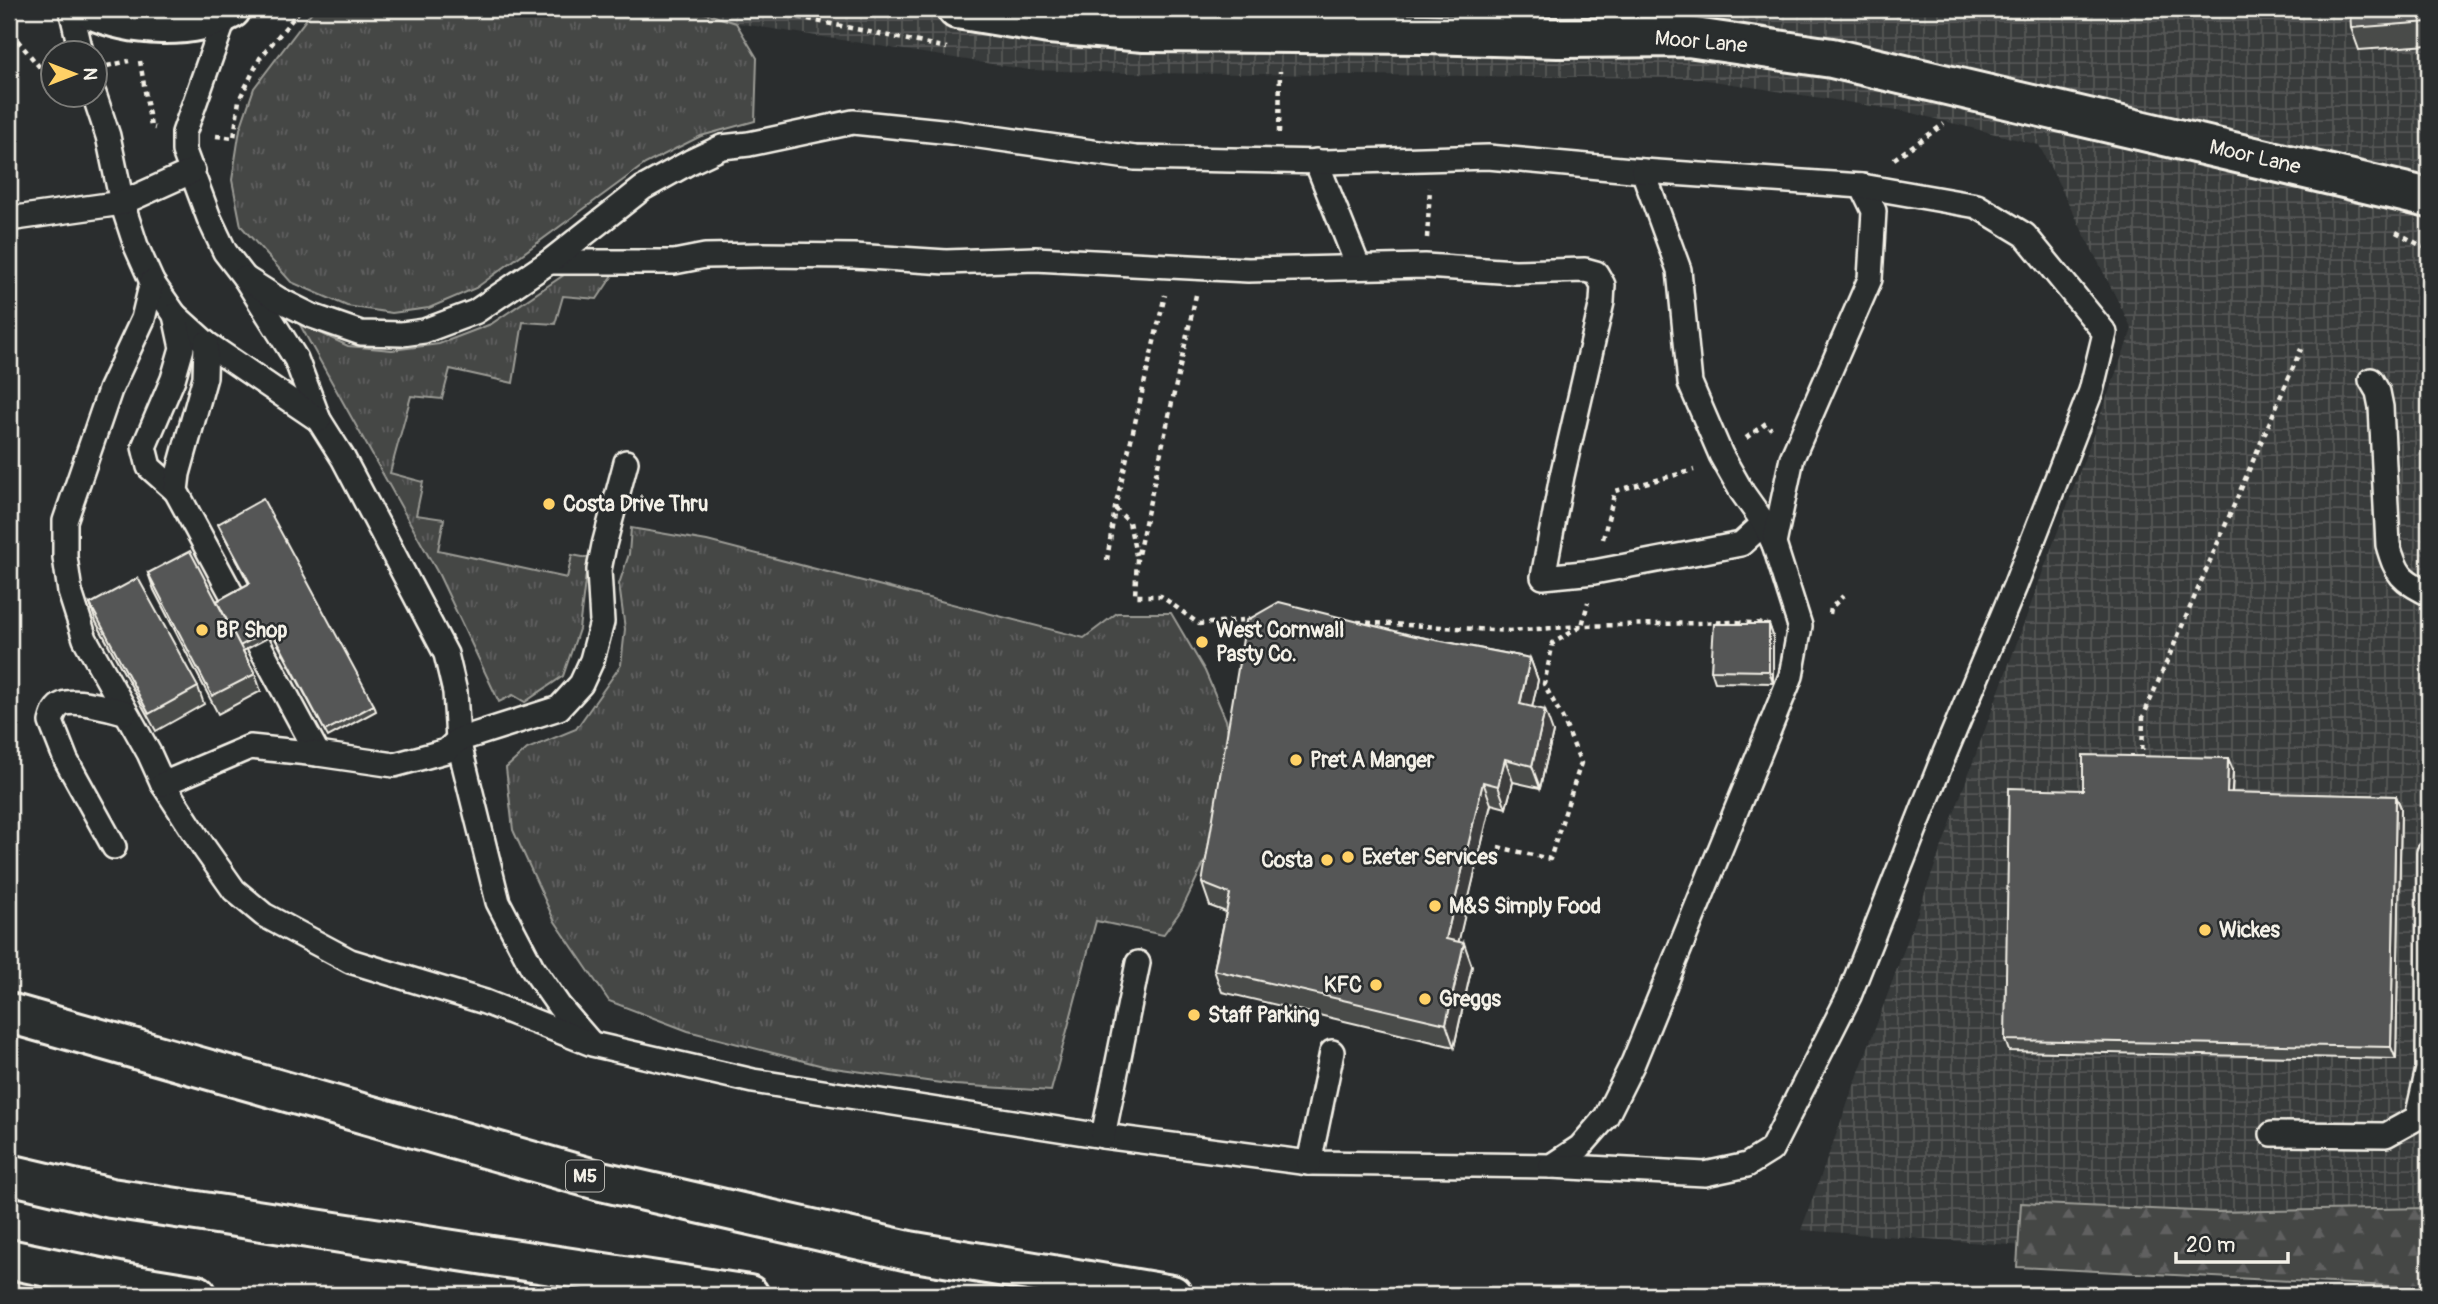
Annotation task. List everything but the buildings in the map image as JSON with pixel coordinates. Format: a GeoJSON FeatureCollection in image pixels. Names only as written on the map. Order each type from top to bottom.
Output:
{"type":"FeatureCollection","features":[{"type":"Feature","properties":{"kind":"main road"},"geometry":{"type":"LineString","coordinates":[[91,9],[106,16],[146,24],[187,23],[229,10]]}},
{"type":"Feature","properties":{"kind":"main road","name":"Moor Lane"},"geometry":{"type":"LineString","coordinates":[[957,9],[1049,24],[1144,32],[1559,38],[1688,37],[1832,58],[2429,198]]}},
{"type":"Feature","properties":{"kind":"main road","name":"M5"},"geometry":{"type":"LineString","coordinates":[[9,1013],[601,1181],[909,1251],[1172,1295]]}},
{"type":"Feature","properties":{"kind":"main road"},"geometry":{"type":"LineString","coordinates":[[9,1174],[111,1198],[749,1295]]}},
{"type":"Feature","properties":{"kind":"main road"},"geometry":{"type":"LineString","coordinates":[[9,1259],[197,1295]]}},
{"type":"Feature","properties":{"kind":"lane"},"geometry":{"type":"LineString","coordinates":[[71,9],[78,38]]}},
{"type":"Feature","properties":{"kind":"lane"},"geometry":{"type":"LineString","coordinates":[[229,10],[184,133],[184,151],[225,252],[245,278],[296,359],[319,420],[343,458],[446,654],[455,692],[457,740],[498,902],[532,967],[559,1006],[592,1044]]}},
{"type":"Feature","properties":{"kind":"lane"},"geometry":{"type":"LineString","coordinates":[[99,108],[135,246],[152,282],[175,315],[206,343],[319,420]]}},
{"type":"Feature","properties":{"kind":"lane"},"geometry":{"type":"LineString","coordinates":[[152,282],[143,319],[110,390],[65,521],[65,556],[70,592],[85,639],[149,753],[163,784],[234,890],[264,915],[349,961],[485,1002],[592,1044],[752,1081],[1103,1136],[1309,1163],[1551,1166],[1705,1174],[1747,1166],[1771,1150],[1849,996],[2091,391],[2105,333],[2025,234],[1976,206],[1862,186],[1488,157],[1316,161],[1135,158],[951,132],[853,122],[749,144],[722,147],[643,188],[549,262],[475,312],[424,331],[402,334],[361,333],[278,299],[245,278]]}},
{"type":"Feature","properties":{"kind":"lane"},"geometry":{"type":"LineString","coordinates":[[1316,161],[1358,266]]}},
{"type":"Feature","properties":{"kind":"lane"},"geometry":{"type":"LineString","coordinates":[[9,219],[122,203],[193,171]]}},
{"type":"Feature","properties":{"kind":"lane"},"geometry":{"type":"LineString","coordinates":[[1551,1166],[1580,1147],[1606,1117],[1633,1063],[1791,676],[1800,626],[1774,544],[1764,523],[1721,455],[1690,383],[1679,270],[1643,171]]}},
{"type":"Feature","properties":{"kind":"lane"},"geometry":{"type":"LineString","coordinates":[[1774,544],[1792,458],[1870,279],[1874,211],[1862,186]]}},
{"type":"Feature","properties":{"kind":"lane"},"geometry":{"type":"LineString","coordinates":[[549,262],[674,262],[705,256],[789,256],[946,262],[1035,259],[1248,270],[1358,266],[1425,266],[1515,272],[1585,270],[1595,273],[1603,285],[1602,302],[1562,476],[1543,577],[1594,572],[1741,544],[1764,523]]}},
{"type":"Feature","properties":{"kind":"lane"},"geometry":{"type":"LineString","coordinates":[[175,315],[182,348],[173,379],[144,447],[149,467],[176,491],[318,754]]}},
{"type":"Feature","properties":{"kind":"lane"},"geometry":{"type":"LineString","coordinates":[[176,491],[178,474],[205,377],[206,343]]}},
{"type":"Feature","properties":{"kind":"lane"},"geometry":{"type":"LineString","coordinates":[[2371,380],[2378,392],[2381,407],[2388,545],[2394,566],[2405,581],[2429,594]]}},
{"type":"Feature","properties":{"kind":"lane"},"geometry":{"type":"LineString","coordinates":[[163,784],[250,747],[394,765],[446,751],[457,740],[559,708],[581,684],[592,660],[602,622],[599,570],[626,462]]}},
{"type":"Feature","properties":{"kind":"lane"},"geometry":{"type":"LineString","coordinates":[[114,847],[66,760],[51,722],[55,709],[64,703],[84,703],[125,712]]}},
{"type":"Feature","properties":{"kind":"lane"},"geometry":{"type":"LineString","coordinates":[[2272,1134],[2386,1135],[2417,1118],[2428,1069],[2429,853]]}},
{"type":"Feature","properties":{"kind":"lane"},"geometry":{"type":"LineString","coordinates":[[1103,1136],[1138,963]]}},
{"type":"Feature","properties":{"kind":"lane"},"geometry":{"type":"LineString","coordinates":[[1309,1163],[1332,1052]]}},
{"type":"Feature","properties":{"kind":"path"},"geometry":{"type":"LineString","coordinates":[[9,36],[18,41],[38,65]]}},
{"type":"Feature","properties":{"kind":"path"},"geometry":{"type":"LineString","coordinates":[[1279,160],[1280,64]]}},
{"type":"Feature","properties":{"kind":"path"},"geometry":{"type":"LineString","coordinates":[[1862,186],[1945,123]]}},
{"type":"Feature","properties":{"kind":"path"},"geometry":{"type":"LineString","coordinates":[[1425,266],[1432,159]]}},
{"type":"Feature","properties":{"kind":"path"},"geometry":{"type":"LineString","coordinates":[[1107,560],[1115,508],[1171,267]]}},
{"type":"Feature","properties":{"kind":"path"},"geometry":{"type":"LineString","coordinates":[[1203,267],[1137,559],[1135,596],[1161,596],[1199,624],[1266,617]]}},
{"type":"Feature","properties":{"kind":"path"},"geometry":{"type":"LineString","coordinates":[[2142,768],[2143,717],[2301,349]]}},
{"type":"Feature","properties":{"kind":"path"},"geometry":{"type":"LineString","coordinates":[[1498,847],[1550,859],[1581,762],[1563,719],[1544,684],[1553,643],[1582,626],[1615,491],[1699,468],[1766,423],[1792,458]]}},
{"type":"Feature","properties":{"kind":"path"},"geometry":{"type":"LineString","coordinates":[[1115,508],[1129,522],[1137,559]]}},
{"type":"Feature","properties":{"kind":"path"},"geometry":{"type":"LineString","coordinates":[[1347,622],[1509,631],[1735,622],[1830,628],[1831,608],[1843,596]]}},
{"type":"Feature","properties":{"kind":"shaded area"},"geometry":{"type":"Polygon","coordinates":[[[693,9],[2429,9],[2429,1275],[1801,1230],[2132,329],[2039,145],[1904,111],[1694,78],[1029,70],[736,23],[693,9]]]}},
{"type":"Feature","properties":{"kind":"green space"},"geometry":{"type":"Polygon","coordinates":[[[314,9],[693,9],[736,23],[757,58],[755,121],[701,136],[645,164],[476,288],[429,308],[392,313],[347,306],[291,282],[241,226],[232,180],[240,129],[254,88],[314,9]]]}},
{"type":"Feature","properties":{"kind":"green space"},"geometry":{"type":"Polygon","coordinates":[[[564,275],[613,275],[597,299],[563,296],[555,324],[523,322],[513,383],[450,369],[442,399],[411,396],[390,473],[423,482],[416,515],[444,519],[438,550],[567,578],[572,555],[588,558],[579,629],[563,676],[525,702],[513,695],[499,702],[439,575],[299,323],[348,346],[392,350],[439,344],[491,324],[564,275]]]}},
{"type":"Feature","properties":{"kind":"green space"},"geometry":{"type":"Polygon","coordinates":[[[631,528],[707,541],[1084,638],[1117,613],[1171,613],[1205,671],[1226,720],[1231,752],[1214,842],[1182,909],[1163,935],[1096,921],[1051,1091],[955,1085],[827,1067],[688,1031],[609,1001],[554,920],[513,830],[506,768],[527,749],[576,729],[621,665],[625,629],[619,584],[629,554],[631,528]]]}},
{"type":"Feature","properties":{"kind":"green space"},"geometry":{"type":"Polygon","coordinates":[[[2021,1203],[2217,1212],[2429,1208],[2429,1288],[2017,1267],[2021,1203]]]}},
{"type":"Feature","properties":{"kind":"place","name":"Costa Drive Thru"},"geometry":{"type":"Point","coordinates":[549,504]}},
{"type":"Feature","properties":{"kind":"place","name":"BP Shop"},"geometry":{"type":"Point","coordinates":[202,630]}},
{"type":"Feature","properties":{"kind":"place","name":"West Cornwall Pasty Co."},"geometry":{"type":"Point","coordinates":[1202,642]}},
{"type":"Feature","properties":{"kind":"place","name":"Pret A Manger"},"geometry":{"type":"Point","coordinates":[1296,760]}},
{"type":"Feature","properties":{"kind":"place","name":"Exeter Services"},"geometry":{"type":"Point","coordinates":[1348,857]}},
{"type":"Feature","properties":{"kind":"place","name":"Costa"},"geometry":{"type":"Point","coordinates":[1327,860]}},
{"type":"Feature","properties":{"kind":"place","name":"M&S Simply Food"},"geometry":{"type":"Point","coordinates":[1435,906]}},
{"type":"Feature","properties":{"kind":"place","name":"Wickes"},"geometry":{"type":"Point","coordinates":[2205,930]}},
{"type":"Feature","properties":{"kind":"place","name":"KFC"},"geometry":{"type":"Point","coordinates":[1376,985]}},
{"type":"Feature","properties":{"kind":"place","name":"Greggs"},"geometry":{"type":"Point","coordinates":[1425,999]}},
{"type":"Feature","properties":{"kind":"place","name":"Staff Parking"},"geometry":{"type":"Point","coordinates":[1194,1015]}}]}
